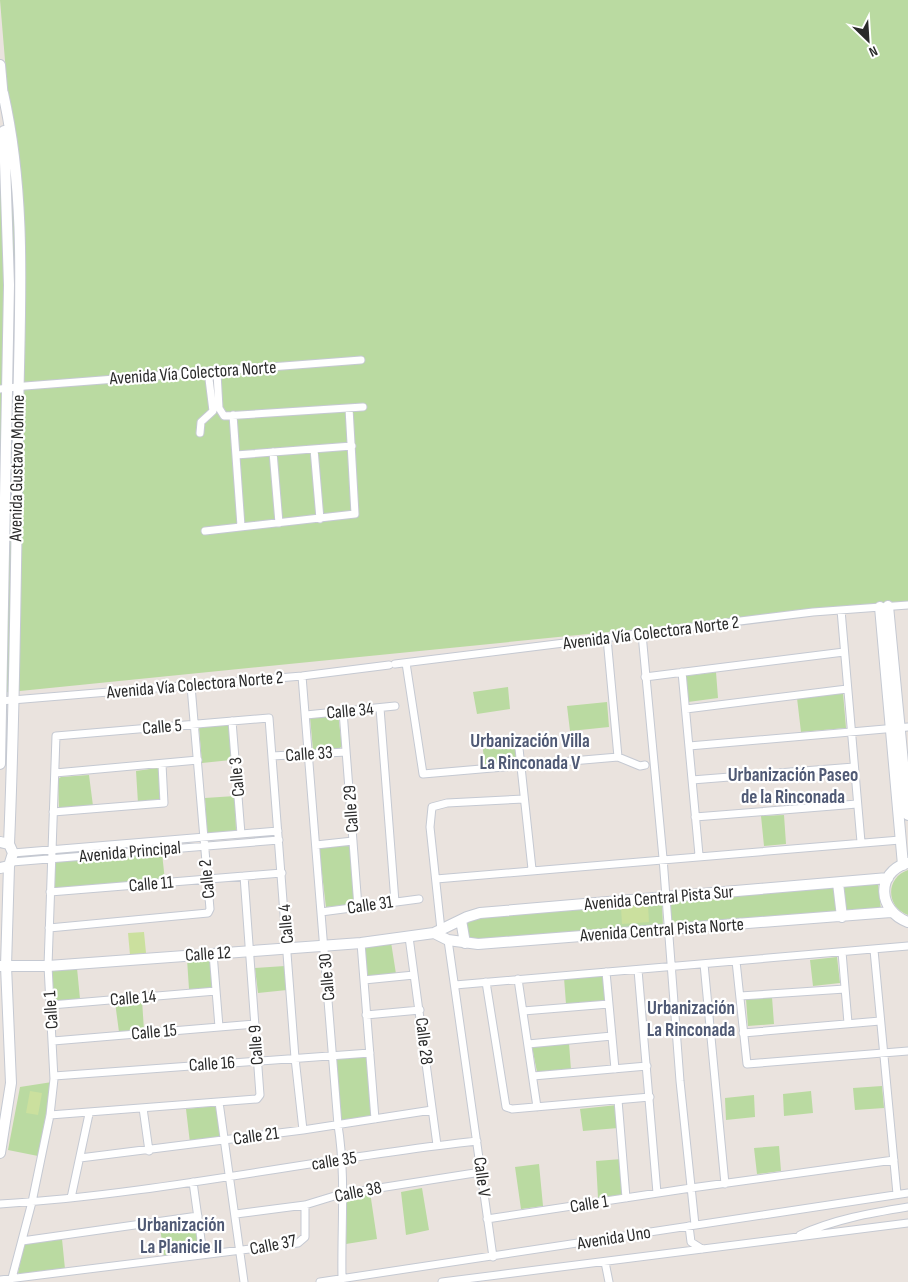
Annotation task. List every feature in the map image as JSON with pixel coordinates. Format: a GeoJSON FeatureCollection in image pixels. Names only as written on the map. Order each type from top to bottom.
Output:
{"type":"FeatureCollection","features":[{"type":"Feature","properties":{"kind":"street","name":"Avenida Gustavo Mohme"},"geometry":{"type":"LineString","coordinates":[[0,65],[9,286],[4,389],[0,764]]}},
{"type":"Feature","properties":{"kind":"street","name":"Avenida Gustavo Mohme"},"geometry":{"type":"LineString","coordinates":[[0,1153],[11,1083],[3,966],[15,700],[22,386],[21,222],[9,120],[2,93]]}},
{"type":"Feature","properties":{"kind":"street","name":"Avenida Vía Colectora Norte"},"geometry":{"type":"LineString","coordinates":[[4,389],[22,386],[361,360]]}},
{"type":"Feature","properties":{"kind":"street"},"geometry":{"type":"LineString","coordinates":[[200,433],[201,422],[213,411],[208,371]]}},
{"type":"Feature","properties":{"kind":"street"},"geometry":{"type":"LineString","coordinates":[[219,371],[217,373],[220,412],[224,416],[363,407]]}},
{"type":"Feature","properties":{"kind":"street"},"geometry":{"type":"LineString","coordinates":[[205,531],[350,516],[356,512],[349,408]]}},
{"type":"Feature","properties":{"kind":"street"},"geometry":{"type":"LineString","coordinates":[[234,415],[241,526]]}},
{"type":"Feature","properties":{"kind":"street"},"geometry":{"type":"LineString","coordinates":[[236,455],[352,446]]}},
{"type":"Feature","properties":{"kind":"street"},"geometry":{"type":"LineString","coordinates":[[314,449],[320,519]]}},
{"type":"Feature","properties":{"kind":"street"},"geometry":{"type":"LineString","coordinates":[[273,452],[279,523]]}},
{"type":"Feature","properties":{"kind":"street","name":"Avenida Vía Colectora Norte 2"},"geometry":{"type":"LineString","coordinates":[[0,701],[302,676],[841,610],[908,605]]}},
{"type":"Feature","properties":{"kind":"street"},"geometry":{"type":"LineString","coordinates":[[884,607],[906,765],[908,815]]}},
{"type":"Feature","properties":{"kind":"street"},"geometry":{"type":"LineString","coordinates":[[841,610],[861,842]]}},
{"type":"Feature","properties":{"kind":"street"},"geometry":{"type":"LineString","coordinates":[[642,634],[691,1188],[691,1242],[680,1252]]}},
{"type":"Feature","properties":{"kind":"street"},"geometry":{"type":"LineString","coordinates":[[607,638],[618,758]]}},
{"type":"Feature","properties":{"kind":"street"},"geometry":{"type":"LineString","coordinates":[[645,677],[844,652]]}},
{"type":"Feature","properties":{"kind":"street"},"geometry":{"type":"LineString","coordinates":[[406,663],[423,774],[618,758],[645,766]]}},
{"type":"Feature","properties":{"kind":"street"},"geometry":{"type":"LineString","coordinates":[[682,672],[699,855]]}},
{"type":"Feature","properties":{"kind":"street","name":"Calle 30"},"geometry":{"type":"LineString","coordinates":[[302,676],[334,1055],[338,1125],[343,1159],[341,1194],[342,1278]]}},
{"type":"Feature","properties":{"kind":"street","name":"Calle 2"},"geometry":{"type":"LineString","coordinates":[[49,928],[203,915],[208,913],[210,909],[191,686]]}},
{"type":"Feature","properties":{"kind":"street"},"geometry":{"type":"LineString","coordinates":[[686,709],[847,688]]}},
{"type":"Feature","properties":{"kind":"street","name":"Calle 34"},"geometry":{"type":"LineString","coordinates":[[306,715],[394,706]]}},
{"type":"Feature","properties":{"kind":"street"},"geometry":{"type":"LineString","coordinates":[[380,708],[395,902]]}},
{"type":"Feature","properties":{"kind":"street","name":"Calle 29"},"geometry":{"type":"LineString","coordinates":[[343,711],[358,907]]}},
{"type":"Feature","properties":{"kind":"street","name":"Calle 5"},"geometry":{"type":"LineString","coordinates":[[56,736],[269,718]]}},
{"type":"Feature","properties":{"kind":"street","name":"Calle 4"},"geometry":{"type":"LineString","coordinates":[[269,718],[302,1130]]}},
{"type":"Feature","properties":{"kind":"street","name":"Calle 3"},"geometry":{"type":"LineString","coordinates":[[232,721],[241,834]]}},
{"type":"Feature","properties":{"kind":"street"},"geometry":{"type":"LineString","coordinates":[[690,746],[900,729]]}},
{"type":"Feature","properties":{"kind":"street"},"geometry":{"type":"LineString","coordinates":[[900,729],[900,840],[906,864],[888,878],[884,896],[891,912],[908,923]]}},
{"type":"Feature","properties":{"kind":"street","name":"Calle 1"},"geometry":{"type":"LineString","coordinates":[[12,1278],[32,1202],[50,1115],[54,1076],[48,966],[56,736]]}},
{"type":"Feature","properties":{"kind":"street"},"geometry":{"type":"LineString","coordinates":[[518,739],[532,870]]}},
{"type":"Feature","properties":{"kind":"street","name":"Calle 33"},"geometry":{"type":"LineString","coordinates":[[272,756],[346,752]]}},
{"type":"Feature","properties":{"kind":"street"},"geometry":{"type":"LineString","coordinates":[[55,772],[198,760]]}},
{"type":"Feature","properties":{"kind":"street"},"geometry":{"type":"LineString","coordinates":[[53,812],[164,803],[162,764]]}},
{"type":"Feature","properties":{"kind":"street"},"geometry":{"type":"LineString","coordinates":[[692,780],[854,767]]}},
{"type":"Feature","properties":{"kind":"street"},"geometry":{"type":"LineString","coordinates":[[438,932],[436,879],[430,827],[432,807],[447,803],[524,799]]}},
{"type":"Feature","properties":{"kind":"street"},"geometry":{"type":"LineString","coordinates":[[696,817],[857,804]]}},
{"type":"Feature","properties":{"kind":"street","name":"Avenida Principal"},"geometry":{"type":"LineString","coordinates":[[7,856],[203,836],[278,831]]}},
{"type":"Feature","properties":{"kind":"street","name":"Avenida Principal"},"geometry":{"type":"LineString","coordinates":[[7,856],[51,858],[279,840]]}},
{"type":"Feature","properties":{"kind":"street"},"geometry":{"type":"LineString","coordinates":[[436,879],[663,858],[900,840]]}},
{"type":"Feature","properties":{"kind":"street"},"geometry":{"type":"LineString","coordinates":[[316,844],[353,841]]}},
{"type":"Feature","properties":{"kind":"street","name":"Calle 11"},"geometry":{"type":"LineString","coordinates":[[50,892],[282,873]]}},
{"type":"Feature","properties":{"kind":"street","name":"Calle 9"},"geometry":{"type":"LineString","coordinates":[[50,1115],[89,1114],[257,1099],[260,1095],[244,876]]}},
{"type":"Feature","properties":{"kind":"street","name":"Avenida Central Pista Sur"},"geometry":{"type":"LineString","coordinates":[[409,937],[438,932],[480,913],[888,878]]}},
{"type":"Feature","properties":{"kind":"street"},"geometry":{"type":"LineString","coordinates":[[838,883],[842,917]]}},
{"type":"Feature","properties":{"kind":"street","name":"Calle 31"},"geometry":{"type":"LineString","coordinates":[[322,912],[419,899]]}},
{"type":"Feature","properties":{"kind":"street","name":"Avenida Central Pista Norte"},"geometry":{"type":"LineString","coordinates":[[438,932],[448,940],[478,944],[891,912]]}},
{"type":"Feature","properties":{"kind":"street"},"geometry":{"type":"LineString","coordinates":[[461,920],[465,943]]}},
{"type":"Feature","properties":{"kind":"street","name":"Calle 12"},"geometry":{"type":"LineString","coordinates":[[3,966],[48,966],[324,946],[409,937]]}},
{"type":"Feature","properties":{"kind":"street","name":"Calle 28"},"geometry":{"type":"LineString","coordinates":[[409,937],[437,1145]]}},
{"type":"Feature","properties":{"kind":"street","name":"Calle V"},"geometry":{"type":"LineString","coordinates":[[448,940],[493,1257]]}},
{"type":"Feature","properties":{"kind":"street"},"geometry":{"type":"LineString","coordinates":[[361,943],[375,1119]]}},
{"type":"Feature","properties":{"kind":"street"},"geometry":{"type":"LineString","coordinates":[[455,984],[908,946]]}},
{"type":"Feature","properties":{"kind":"street"},"geometry":{"type":"LineString","coordinates":[[874,950],[897,1194]]}},
{"type":"Feature","properties":{"kind":"street"},"geometry":{"type":"LineString","coordinates":[[842,952],[848,1023]]}},
{"type":"Feature","properties":{"kind":"street"},"geometry":{"type":"LineString","coordinates":[[213,953],[219,1027]]}},
{"type":"Feature","properties":{"kind":"street"},"geometry":{"type":"LineString","coordinates":[[736,961],[745,1062],[749,1065],[908,1051]]}},
{"type":"Feature","properties":{"kind":"street"},"geometry":{"type":"LineString","coordinates":[[704,964],[725,1184]]}},
{"type":"Feature","properties":{"kind":"street"},"geometry":{"type":"LineString","coordinates":[[638,970],[657,1193]]}},
{"type":"Feature","properties":{"kind":"street"},"geometry":{"type":"LineString","coordinates":[[606,972],[615,1069]]}},
{"type":"Feature","properties":{"kind":"street"},"geometry":{"type":"LineString","coordinates":[[364,980],[414,975]]}},
{"type":"Feature","properties":{"kind":"street"},"geometry":{"type":"LineString","coordinates":[[518,979],[537,1107]]}},
{"type":"Feature","properties":{"kind":"street"},"geometry":{"type":"LineString","coordinates":[[486,982],[505,1105],[512,1109],[650,1097]]}},
{"type":"Feature","properties":{"kind":"street"},"geometry":{"type":"LineString","coordinates":[[740,996],[845,988]]}},
{"type":"Feature","properties":{"kind":"street","name":"Calle 14"},"geometry":{"type":"LineString","coordinates":[[50,1005],[216,991]]}},
{"type":"Feature","properties":{"kind":"street"},"geometry":{"type":"LineString","coordinates":[[523,1011],[609,1004]]}},
{"type":"Feature","properties":{"kind":"street"},"geometry":{"type":"LineString","coordinates":[[366,1015],[420,1010]]}},
{"type":"Feature","properties":{"kind":"street"},"geometry":{"type":"LineString","coordinates":[[743,1033],[880,1020]]}},
{"type":"Feature","properties":{"kind":"street","name":"Calle 15"},"geometry":{"type":"LineString","coordinates":[[53,1041],[255,1024]]}},
{"type":"Feature","properties":{"kind":"street"},"geometry":{"type":"LineString","coordinates":[[528,1044],[612,1036]]}},
{"type":"Feature","properties":{"kind":"street","name":"Calle 16"},"geometry":{"type":"LineString","coordinates":[[54,1076],[370,1053]]}},
{"type":"Feature","properties":{"kind":"street"},"geometry":{"type":"LineString","coordinates":[[533,1076],[647,1066]]}},
{"type":"Feature","properties":{"kind":"street"},"geometry":{"type":"LineString","coordinates":[[618,1100],[626,1198]]}},
{"type":"Feature","properties":{"kind":"street"},"geometry":{"type":"LineString","coordinates":[[219,1102],[244,1282]]}},
{"type":"Feature","properties":{"kind":"street"},"geometry":{"type":"LineString","coordinates":[[143,1108],[149,1150]]}},
{"type":"Feature","properties":{"kind":"street","name":"Calle 21"},"geometry":{"type":"LineString","coordinates":[[80,1158],[224,1141],[432,1110]]}},
{"type":"Feature","properties":{"kind":"street"},"geometry":{"type":"LineString","coordinates":[[71,1198],[89,1114]]}},
{"type":"Feature","properties":{"kind":"street"},"geometry":{"type":"LineString","coordinates":[[437,1145],[477,1141]]}},
{"type":"Feature","properties":{"kind":"street","name":"calle 35"},"geometry":{"type":"LineString","coordinates":[[0,1204],[71,1198],[231,1178],[437,1145]]}},
{"type":"Feature","properties":{"kind":"street","name":"Calle 1"},"geometry":{"type":"LineString","coordinates":[[487,1220],[657,1193],[894,1160]]}},
{"type":"Feature","properties":{"kind":"street","name":"Calle 38"},"geometry":{"type":"LineString","coordinates":[[236,1214],[305,1205],[341,1194],[481,1172]]}},
{"type":"Feature","properties":{"kind":"street"},"geometry":{"type":"LineString","coordinates":[[193,1182],[203,1254]]}},
{"type":"Feature","properties":{"kind":"street","name":"Avenida Uno"},"geometry":{"type":"LineString","coordinates":[[320,1282],[908,1193]]}},
{"type":"Feature","properties":{"kind":"street","name":"Calle 37"},"geometry":{"type":"LineString","coordinates":[[0,1280],[203,1254],[241,1251],[302,1241],[305,1236],[305,1205]]}},
{"type":"Feature","properties":{"kind":"street"},"geometry":{"type":"LineString","coordinates":[[793,1238],[822,1225],[863,1214],[908,1207]]}},
{"type":"Feature","properties":{"kind":"street"},"geometry":{"type":"LineString","coordinates":[[22,1241],[198,1216]]}},
{"type":"Feature","properties":{"kind":"street","name":"Avenida Uno"},"geometry":{"type":"LineString","coordinates":[[442,1282],[907,1224]]}},
{"type":"Feature","properties":{"kind":"street"},"geometry":{"type":"LineString","coordinates":[[691,1242],[698,1248],[704,1249]]}},
{"type":"Feature","properties":{"kind":"street"},"geometry":{"type":"LineString","coordinates":[[605,1262],[609,1282]]}},
{"type":"Feature","properties":{"kind":"green space"},"geometry":{"type":"Polygon","coordinates":[[[0,0],[908,0],[908,602],[0,693],[0,167],[7,166],[13,157],[0,0]]]}},
{"type":"Feature","properties":{"kind":"green space"},"geometry":{"type":"Polygon","coordinates":[[[716,672],[718,698],[688,702],[686,676],[716,672]]]}},
{"type":"Feature","properties":{"kind":"green space"},"geometry":{"type":"Polygon","coordinates":[[[508,687],[510,709],[477,714],[473,692],[508,687]]]}},
{"type":"Feature","properties":{"kind":"green space"},"geometry":{"type":"Polygon","coordinates":[[[843,693],[846,728],[801,732],[797,698],[843,693]]]}},
{"type":"Feature","properties":{"kind":"green space"},"geometry":{"type":"Polygon","coordinates":[[[607,702],[609,727],[570,731],[567,706],[607,702]]]}},
{"type":"Feature","properties":{"kind":"green space"},"geometry":{"type":"Polygon","coordinates":[[[338,714],[342,746],[340,748],[313,750],[310,717],[338,714]]]}},
{"type":"Feature","properties":{"kind":"green space"},"geometry":{"type":"Polygon","coordinates":[[[228,724],[231,727],[231,760],[202,763],[199,728],[228,724]]]}},
{"type":"Feature","properties":{"kind":"green space"},"geometry":{"type":"Polygon","coordinates":[[[514,740],[517,763],[485,765],[482,743],[514,740]]]}},
{"type":"Feature","properties":{"kind":"green space"},"geometry":{"type":"Polygon","coordinates":[[[157,768],[160,770],[162,799],[138,803],[136,771],[157,768]]]}},
{"type":"Feature","properties":{"kind":"green space"},"geometry":{"type":"Polygon","coordinates":[[[89,775],[93,806],[59,809],[58,779],[61,777],[89,775]]]}},
{"type":"Feature","properties":{"kind":"green space"},"geometry":{"type":"Polygon","coordinates":[[[235,796],[236,832],[207,833],[205,798],[235,796]]]}},
{"type":"Feature","properties":{"kind":"green space"},"geometry":{"type":"Polygon","coordinates":[[[784,815],[786,844],[764,846],[761,816],[784,815]]]}},
{"type":"Feature","properties":{"kind":"green space"},"geometry":{"type":"Polygon","coordinates":[[[347,844],[350,846],[354,904],[326,907],[319,849],[321,847],[347,844]]]}},
{"type":"Feature","properties":{"kind":"green space"},"geometry":{"type":"Polygon","coordinates":[[[162,853],[165,881],[56,889],[54,887],[55,861],[162,853]]]}},
{"type":"Feature","properties":{"kind":"green space"},"geometry":{"type":"Polygon","coordinates":[[[908,870],[908,915],[895,906],[891,892],[895,879],[908,870]]]}},
{"type":"Feature","properties":{"kind":"green space"},"geometry":{"type":"Polygon","coordinates":[[[878,883],[881,910],[846,912],[843,887],[878,883]]]}},
{"type":"Feature","properties":{"kind":"green space"},"geometry":{"type":"Polygon","coordinates":[[[835,887],[837,913],[670,926],[670,902],[835,887]]]}},
{"type":"Feature","properties":{"kind":"green space"},"geometry":{"type":"Polygon","coordinates":[[[660,901],[662,903],[663,926],[479,943],[466,937],[465,922],[473,917],[660,901]]]}},
{"type":"Feature","properties":{"kind":"green space"},"geometry":{"type":"Polygon","coordinates":[[[648,905],[649,922],[622,924],[621,907],[648,905]]]}},
{"type":"Feature","properties":{"kind":"green space"},"geometry":{"type":"Polygon","coordinates":[[[144,932],[146,953],[130,955],[128,933],[144,932]]]}},
{"type":"Feature","properties":{"kind":"green space"},"geometry":{"type":"Polygon","coordinates":[[[391,942],[396,974],[368,977],[364,946],[391,942]]]}},
{"type":"Feature","properties":{"kind":"green space"},"geometry":{"type":"Polygon","coordinates":[[[210,957],[213,988],[189,989],[187,959],[210,957]]]}},
{"type":"Feature","properties":{"kind":"green space"},"geometry":{"type":"Polygon","coordinates":[[[837,957],[840,983],[813,986],[810,960],[837,957]]]}},
{"type":"Feature","properties":{"kind":"green space"},"geometry":{"type":"Polygon","coordinates":[[[285,966],[287,990],[258,993],[255,968],[285,966]]]}},
{"type":"Feature","properties":{"kind":"green space"},"geometry":{"type":"Polygon","coordinates":[[[77,968],[80,999],[53,1002],[51,970],[77,968]]]}},
{"type":"Feature","properties":{"kind":"green space"},"geometry":{"type":"Polygon","coordinates":[[[602,975],[604,977],[605,1002],[566,1004],[564,978],[602,975]]]}},
{"type":"Feature","properties":{"kind":"green space"},"geometry":{"type":"Polygon","coordinates":[[[772,997],[774,1024],[748,1026],[746,999],[772,997]]]}},
{"type":"Feature","properties":{"kind":"green space"},"geometry":{"type":"Polygon","coordinates":[[[142,1000],[144,1030],[119,1032],[115,1002],[142,1000]]]}},
{"type":"Feature","properties":{"kind":"green space"},"geometry":{"type":"Polygon","coordinates":[[[569,1043],[571,1070],[537,1072],[532,1047],[569,1043]]]}},
{"type":"Feature","properties":{"kind":"green space"},"geometry":{"type":"Polygon","coordinates":[[[365,1055],[368,1058],[372,1115],[370,1118],[343,1121],[341,1120],[336,1059],[365,1055]]]}},
{"type":"Feature","properties":{"kind":"green space"},"geometry":{"type":"Polygon","coordinates":[[[52,1082],[38,1156],[8,1150],[20,1087],[52,1082]]]}},
{"type":"Feature","properties":{"kind":"green space"},"geometry":{"type":"Polygon","coordinates":[[[882,1086],[884,1108],[855,1110],[853,1088],[882,1086]]]}},
{"type":"Feature","properties":{"kind":"green space"},"geometry":{"type":"Polygon","coordinates":[[[30,1091],[42,1093],[38,1115],[26,1113],[30,1091]]]}},
{"type":"Feature","properties":{"kind":"green space"},"geometry":{"type":"Polygon","coordinates":[[[811,1091],[813,1113],[784,1116],[783,1094],[811,1091]]]}},
{"type":"Feature","properties":{"kind":"green space"},"geometry":{"type":"Polygon","coordinates":[[[754,1095],[755,1117],[726,1120],[725,1098],[754,1095]]]}},
{"type":"Feature","properties":{"kind":"green space"},"geometry":{"type":"Polygon","coordinates":[[[617,1105],[618,1128],[583,1131],[580,1109],[617,1105]]]}},
{"type":"Feature","properties":{"kind":"green space"},"geometry":{"type":"Polygon","coordinates":[[[215,1106],[217,1108],[221,1137],[190,1143],[186,1109],[215,1106]]]}},
{"type":"Feature","properties":{"kind":"green space"},"geometry":{"type":"Polygon","coordinates":[[[779,1146],[781,1171],[757,1174],[754,1148],[779,1146]]]}},
{"type":"Feature","properties":{"kind":"green space"},"geometry":{"type":"Polygon","coordinates":[[[622,1159],[625,1194],[598,1198],[596,1161],[622,1159]]]}},
{"type":"Feature","properties":{"kind":"green space"},"geometry":{"type":"Polygon","coordinates":[[[539,1164],[543,1206],[521,1209],[515,1167],[539,1164]]]}},
{"type":"Feature","properties":{"kind":"green space"},"geometry":{"type":"Polygon","coordinates":[[[422,1188],[429,1230],[406,1235],[401,1192],[422,1188]]]}},
{"type":"Feature","properties":{"kind":"green space"},"geometry":{"type":"Polygon","coordinates":[[[370,1192],[377,1239],[346,1244],[347,1196],[370,1192]]]}},
{"type":"Feature","properties":{"kind":"green space"},"geometry":{"type":"Polygon","coordinates":[[[195,1222],[198,1224],[200,1252],[164,1257],[160,1227],[195,1222]]]}},
{"type":"Feature","properties":{"kind":"green space"},"geometry":{"type":"Polygon","coordinates":[[[62,1239],[65,1269],[21,1275],[18,1273],[24,1243],[62,1239]]]}},
{"type":"Feature","properties":{"kind":"district","name":"Urbanización Villa La Rinconada V"},"geometry":{"type":"Point","coordinates":[530,752]}},
{"type":"Feature","properties":{"kind":"district","name":"Urbanización Paseo de la Rinconada"},"geometry":{"type":"Point","coordinates":[793,786]}},
{"type":"Feature","properties":{"kind":"district","name":"Urbanización La Rinconada"},"geometry":{"type":"Point","coordinates":[691,1019]}},
{"type":"Feature","properties":{"kind":"district","name":"Urbanización La Planicie II"},"geometry":{"type":"Point","coordinates":[181,1236]}}]}
